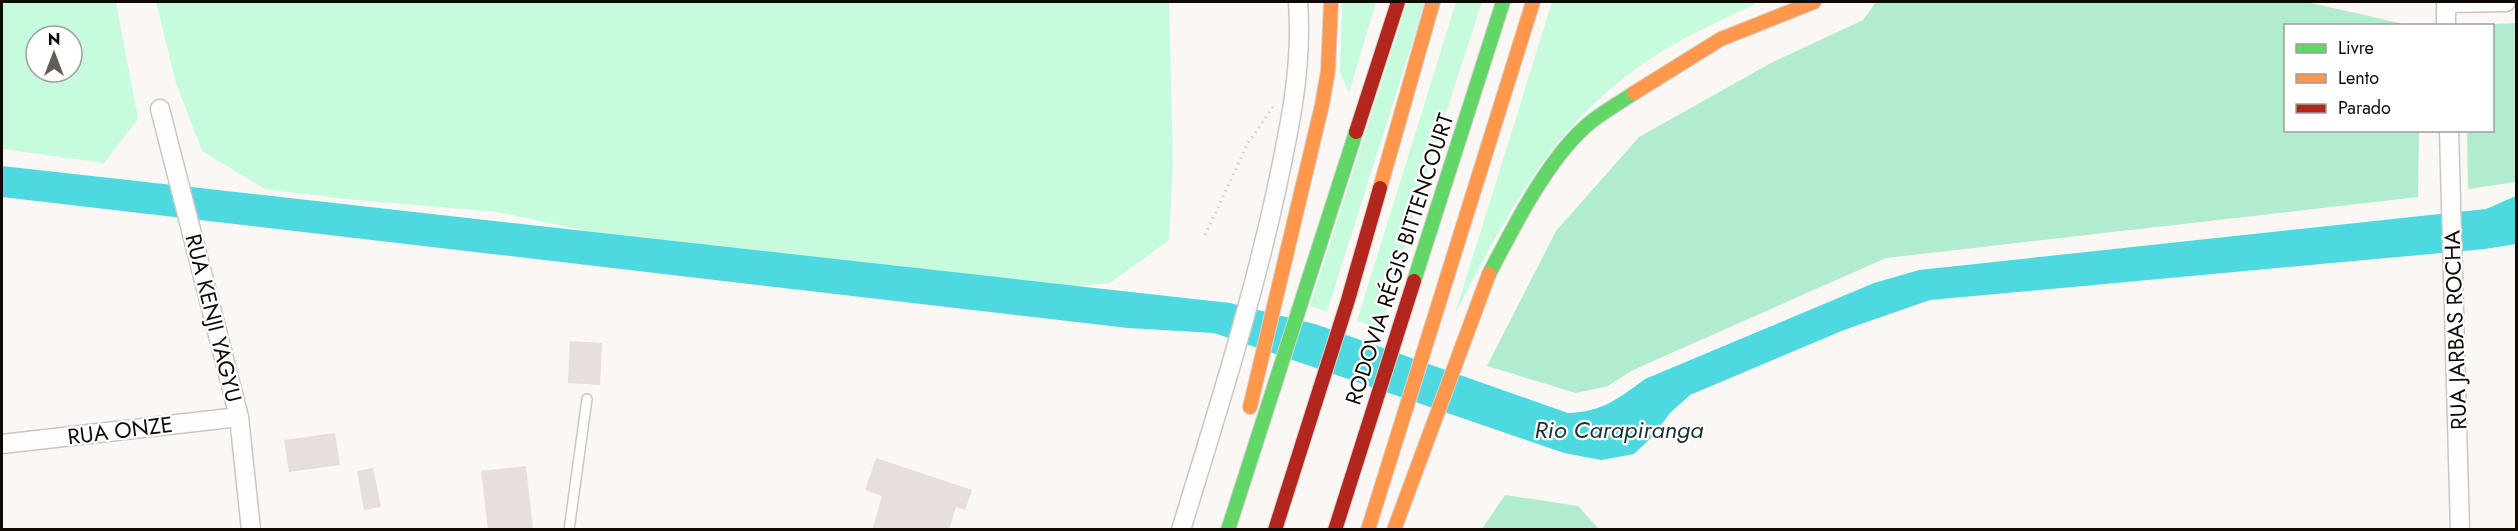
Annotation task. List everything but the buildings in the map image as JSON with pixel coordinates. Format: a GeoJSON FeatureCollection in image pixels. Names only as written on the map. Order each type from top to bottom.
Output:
{"type":"FeatureCollection","features":[{"type":"Feature","properties":{"kind":"main road"},"geometry":{"type":"LineString","coordinates":[[1220,530],[1322,105],[1328,72],[1331,2]]}},
{"type":"Feature","properties":{"kind":"main road"},"geometry":{"type":"LineString","coordinates":[[1228,530],[1398,2]]}},
{"type":"Feature","properties":{"kind":"main road","name":"RODOVIA RÉGIS BITTENCOURT"},"geometry":{"type":"LineString","coordinates":[[1275,530],[1348,300],[1433,2]]}},
{"type":"Feature","properties":{"kind":"main road","name":"RODOVIA RÉGIS BITTENCOURT"},"geometry":{"type":"LineString","coordinates":[[1335,530],[1503,2]]}},
{"type":"Feature","properties":{"kind":"main road"},"geometry":{"type":"LineString","coordinates":[[1368,530],[1533,2]]}},
{"type":"Feature","properties":{"kind":"main road"},"geometry":{"type":"LineString","coordinates":[[1394,530],[1486,278],[1522,211],[1552,167],[1584,128],[1646,84],[1721,39],[1814,2]]}},
{"type":"Feature","properties":{"kind":"street"},"geometry":{"type":"LineString","coordinates":[[1180,530],[1235,354],[1257,274],[1298,83],[1298,2]]}},
{"type":"Feature","properties":{"kind":"street"},"geometry":{"type":"LineString","coordinates":[[2446,24],[2446,2],[2506,2]]}},
{"type":"Feature","properties":{"kind":"street","name":"RUA KENJI YAGYU"},"geometry":{"type":"LineString","coordinates":[[160,109],[239,417],[251,530]]}},
{"type":"Feature","properties":{"kind":"street","name":"RUA JARBAS ROCHA"},"geometry":{"type":"LineString","coordinates":[[2450,132],[2460,530]]}},
{"type":"Feature","properties":{"kind":"street","name":"RUA ONZE"},"geometry":{"type":"LineString","coordinates":[[2,444],[239,417]]}},
{"type":"Feature","properties":{"kind":"lane"},"geometry":{"type":"LineString","coordinates":[[569,530],[587,399]]}},
{"type":"Feature","properties":{"kind":"path"},"geometry":{"type":"LineString","coordinates":[[1205,236],[1256,128],[1264,115],[1298,83]]}},
{"type":"Feature","properties":{"kind":"green space"},"geometry":{"type":"Polygon","coordinates":[[[2,2],[116,2],[138,119],[104,163],[2,149],[2,2]]]}},
{"type":"Feature","properties":{"kind":"green space"},"geometry":{"type":"Polygon","coordinates":[[[156,2],[1169,2],[1173,164],[1169,240],[1110,283],[1038,289],[968,280],[897,265],[822,265],[602,234],[497,212],[345,199],[265,189],[202,151],[176,83],[156,2]]]}},
{"type":"Feature","properties":{"kind":"green space"},"geometry":{"type":"Polygon","coordinates":[[[1342,2],[1376,2],[1349,93],[1340,73],[1342,2]]]}},
{"type":"Feature","properties":{"kind":"green space"},"geometry":{"type":"Polygon","coordinates":[[[1407,2],[1425,2],[1327,312],[1310,306],[1407,2]]]}},
{"type":"Feature","properties":{"kind":"green space"},"geometry":{"type":"Polygon","coordinates":[[[1456,2],[1482,2],[1420,193],[1381,329],[1357,321],[1456,2]]]}},
{"type":"Feature","properties":{"kind":"green space"},"geometry":{"type":"Polygon","coordinates":[[[1552,2],[1759,2],[1690,36],[1650,59],[1616,84],[1586,112],[1559,141],[1514,206],[1455,314],[1552,2]]]}},
{"type":"Feature","properties":{"kind":"green space"},"geometry":{"type":"Polygon","coordinates":[[[1876,2],[2306,2],[2405,24],[2284,24],[2284,132],[2419,132],[2418,197],[1886,258],[1633,370],[1608,386],[1576,393],[1487,366],[1556,231],[1639,137],[1771,63],[1863,20],[1876,2]]]}},
{"type":"Feature","properties":{"kind":"green space"},"geometry":{"type":"Polygon","coordinates":[[[2516,23],[2516,182],[2468,189],[2467,132],[2494,132],[2494,24],[2516,23]]]}},
{"type":"Feature","properties":{"kind":"green space"},"geometry":{"type":"Polygon","coordinates":[[[1505,495],[1578,506],[1599,529],[1482,529],[1505,495]]]}},
{"type":"Feature","properties":{"kind":"water","name":"Rio Carapiranga"},"geometry":{"type":"Polygon","coordinates":[[[2,166],[1230,303],[1315,324],[1568,413],[1600,407],[1618,398],[1645,379],[1874,283],[1919,270],[2486,209],[2516,196],[2516,244],[2485,249],[1930,300],[1844,330],[1690,395],[1670,413],[1652,437],[1634,454],[1601,460],[1564,453],[1214,333],[1128,328],[2,197],[2,166]]]}},
{"type":"Feature","properties":{"kind":"traffic: fast"},"geometry":{"type":"LineString","coordinates":[[1414,281],[1503,2]]}},
{"type":"Feature","properties":{"kind":"traffic: fast"},"geometry":{"type":"LineString","coordinates":[[1489,274],[1531,196],[1557,158],[1590,122],[1634,93]]}},
{"type":"Feature","properties":{"kind":"traffic: fast"},"geometry":{"type":"LineString","coordinates":[[1228,530],[1356,132]]}},
{"type":"Feature","properties":{"kind":"traffic: slow"},"geometry":{"type":"LineString","coordinates":[[1250,407],[1322,105],[1328,71],[1331,2]]}},
{"type":"Feature","properties":{"kind":"traffic: slow"},"geometry":{"type":"LineString","coordinates":[[1380,188],[1433,2]]}},
{"type":"Feature","properties":{"kind":"traffic: slow"},"geometry":{"type":"LineString","coordinates":[[1368,530],[1533,2]]}},
{"type":"Feature","properties":{"kind":"traffic: slow"},"geometry":{"type":"LineString","coordinates":[[1634,93],[1721,39],[1814,2]]}},
{"type":"Feature","properties":{"kind":"traffic: slow"},"geometry":{"type":"LineString","coordinates":[[1394,530],[1489,274]]}},
{"type":"Feature","properties":{"kind":"traffic: jam"},"geometry":{"type":"LineString","coordinates":[[1356,132],[1398,2]]}},
{"type":"Feature","properties":{"kind":"traffic: jam"},"geometry":{"type":"LineString","coordinates":[[1275,530],[1348,300],[1380,188]]}},
{"type":"Feature","properties":{"kind":"traffic: jam"},"geometry":{"type":"LineString","coordinates":[[1335,530],[1414,281]]}}]}
